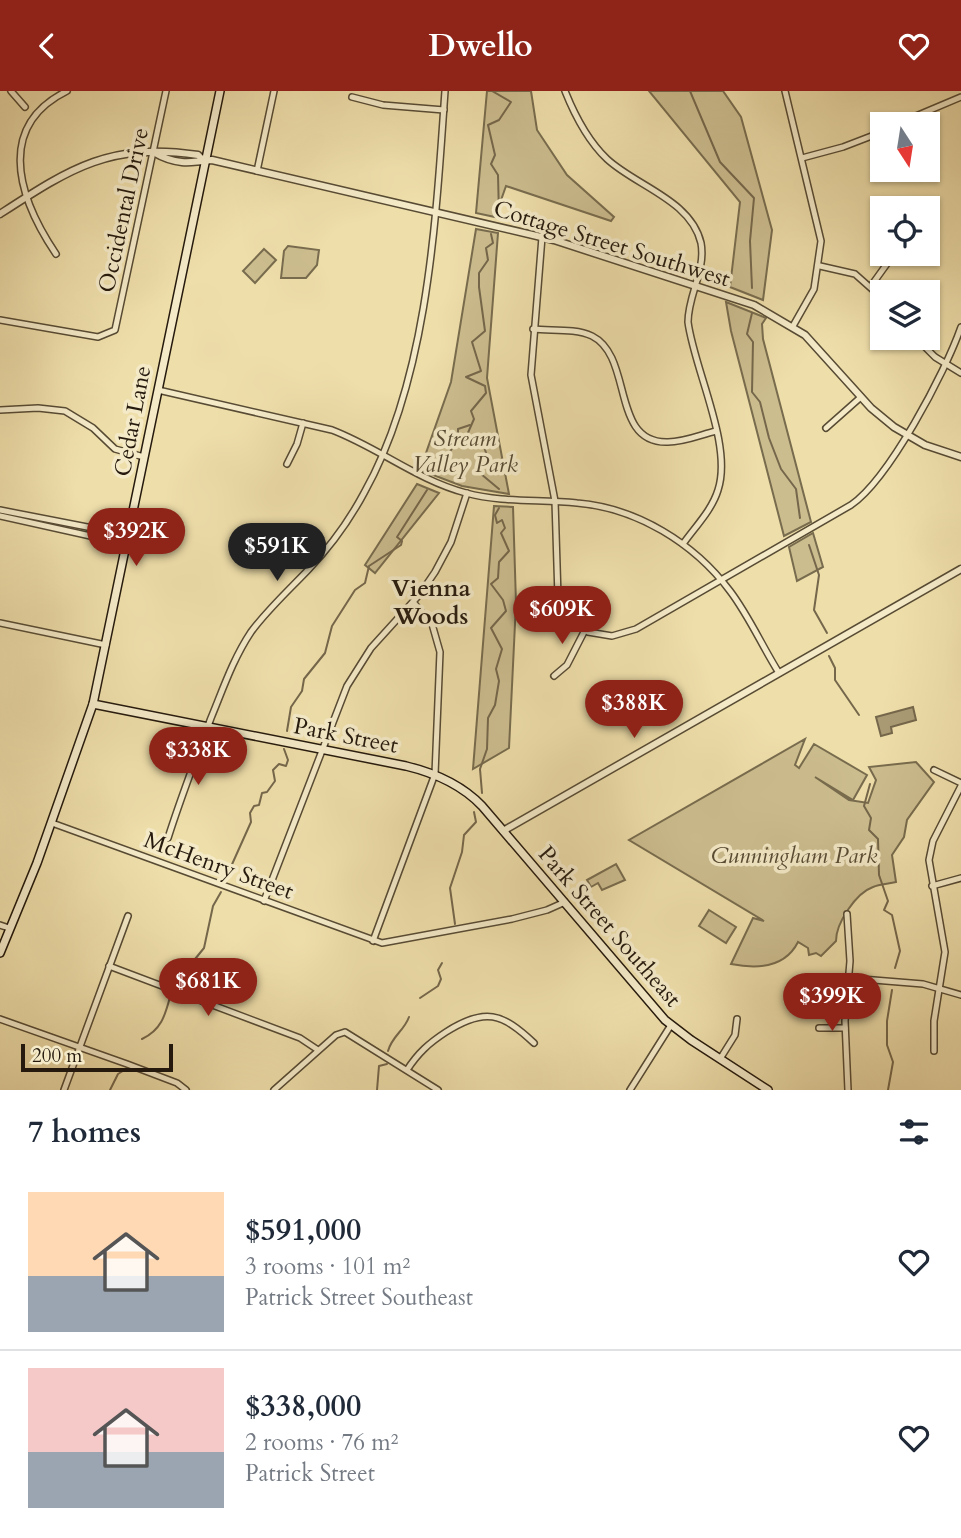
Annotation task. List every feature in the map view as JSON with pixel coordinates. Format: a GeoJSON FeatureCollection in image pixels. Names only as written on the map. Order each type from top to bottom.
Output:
{"type":"FeatureCollection","features":[{"type":"Feature","properties":{"kind":"main road","name":"Cedar Lane"},"geometry":{"type":"LineString","coordinates":[[0,953],[52,823],[93,704],[220,91]]}},
{"type":"Feature","properties":{"kind":"main road"},"geometry":{"type":"LineString","coordinates":[[93,704],[208,727]]}},
{"type":"Feature","properties":{"kind":"main road","name":"Park Street"},"geometry":{"type":"LineString","coordinates":[[208,727],[435,774]]}},
{"type":"Feature","properties":{"kind":"main road","name":"Park Street Southeast"},"geometry":{"type":"LineString","coordinates":[[435,774],[476,800],[671,1025],[768,1090]]}},
{"type":"Feature","properties":{"kind":"street"},"geometry":{"type":"LineString","coordinates":[[11,91],[25,107]]}},
{"type":"Feature","properties":{"kind":"street"},"geometry":{"type":"LineString","coordinates":[[41,99],[67,91]]}},
{"type":"Feature","properties":{"kind":"street","name":"Occidental Drive"},"geometry":{"type":"LineString","coordinates":[[0,320],[98,337],[110,334],[118,323],[166,91]]}},
{"type":"Feature","properties":{"kind":"street"},"geometry":{"type":"LineString","coordinates":[[257,171],[274,91]]}},
{"type":"Feature","properties":{"kind":"street"},"geometry":{"type":"LineString","coordinates":[[167,838],[208,727],[245,641],[271,608],[338,535],[365,492],[383,456],[410,367],[437,212],[445,91]]}},
{"type":"Feature","properties":{"kind":"street"},"geometry":{"type":"LineString","coordinates":[[565,91],[583,128],[607,159],[690,219],[698,235],[702,251],[688,312],[689,330],[722,459],[719,488],[711,505],[683,544]]}},
{"type":"Feature","properties":{"kind":"street"},"geometry":{"type":"LineString","coordinates":[[793,326],[810,299],[820,266],[820,229],[785,92],[795,91]]}},
{"type":"Feature","properties":{"kind":"street"},"geometry":{"type":"LineString","coordinates":[[952,91],[953,99]]}},
{"type":"Feature","properties":{"kind":"street"},"geometry":{"type":"LineString","coordinates":[[352,97],[383,104],[444,110]]}},
{"type":"Feature","properties":{"kind":"street"},"geometry":{"type":"LineString","coordinates":[[924,112],[961,97]]}},
{"type":"Feature","properties":{"kind":"street"},"geometry":{"type":"LineString","coordinates":[[17,114],[34,101]]}},
{"type":"Feature","properties":{"kind":"street"},"geometry":{"type":"LineString","coordinates":[[802,158],[870,137]]}},
{"type":"Feature","properties":{"kind":"street"},"geometry":{"type":"LineString","coordinates":[[0,214],[19,198],[87,163],[116,154],[153,152]]}},
{"type":"Feature","properties":{"kind":"street","name":"Cottage Street Southwest"},"geometry":{"type":"LineString","coordinates":[[153,152],[164,159],[196,165],[204,161],[257,171],[542,237],[754,305],[793,326],[813,343],[883,419],[906,435],[961,457]]}},
{"type":"Feature","properties":{"kind":"street"},"geometry":{"type":"LineString","coordinates":[[19,198],[56,254]]}},
{"type":"Feature","properties":{"kind":"street"},"geometry":{"type":"LineString","coordinates":[[542,237],[530,362],[533,396],[555,501],[558,597],[569,618],[585,630],[603,636],[629,632],[859,499],[883,475],[944,364],[961,327]]}},
{"type":"Feature","properties":{"kind":"street"},"geometry":{"type":"LineString","coordinates":[[820,266],[848,271],[870,285]]}},
{"type":"Feature","properties":{"kind":"street"},"geometry":{"type":"LineString","coordinates":[[533,329],[582,333],[605,346],[614,359],[629,416],[637,428],[650,439],[676,442],[716,431]]}},
{"type":"Feature","properties":{"kind":"street"},"geometry":{"type":"LineString","coordinates":[[929,350],[944,364],[961,373]]}},
{"type":"Feature","properties":{"kind":"street"},"geometry":{"type":"LineString","coordinates":[[158,390],[303,423],[347,436],[432,482],[467,493],[498,499],[592,505],[622,513],[653,526],[683,544],[721,580],[739,604],[779,673]]}},
{"type":"Feature","properties":{"kind":"street"},"geometry":{"type":"LineString","coordinates":[[826,428],[861,397]]}},
{"type":"Feature","properties":{"kind":"street"},"geometry":{"type":"LineString","coordinates":[[0,410],[50,408],[65,411],[93,428],[114,449],[144,457]]}},
{"type":"Feature","properties":{"kind":"street"},"geometry":{"type":"LineString","coordinates":[[286,464],[297,444],[303,423]]}},
{"type":"Feature","properties":{"kind":"street"},"geometry":{"type":"LineString","coordinates":[[264,901],[340,702],[358,667],[413,602],[444,556],[467,493]]}},
{"type":"Feature","properties":{"kind":"street"},"geometry":{"type":"LineString","coordinates":[[0,513],[118,533],[128,540]]}},
{"type":"Feature","properties":{"kind":"street"},"geometry":{"type":"LineString","coordinates":[[503,831],[961,569]]}},
{"type":"Feature","properties":{"kind":"street"},"geometry":{"type":"LineString","coordinates":[[413,602],[432,624],[440,652],[435,774],[373,941],[386,943],[442,934],[547,910],[565,902]]}},
{"type":"Feature","properties":{"kind":"street"},"geometry":{"type":"LineString","coordinates":[[0,623],[106,645]]}},
{"type":"Feature","properties":{"kind":"street"},"geometry":{"type":"LineString","coordinates":[[554,676],[567,665],[585,630]]}},
{"type":"Feature","properties":{"kind":"street"},"geometry":{"type":"LineString","coordinates":[[934,770],[961,784],[931,850],[932,886],[945,940],[944,964],[934,1021],[934,1051]]}},
{"type":"Feature","properties":{"kind":"street","name":"McHenry Street"},"geometry":{"type":"LineString","coordinates":[[52,823],[373,941]]}},
{"type":"Feature","properties":{"kind":"street"},"geometry":{"type":"LineString","coordinates":[[932,886],[961,878]]}},
{"type":"Feature","properties":{"kind":"street"},"geometry":{"type":"LineString","coordinates":[[847,914],[849,978],[845,1028],[848,1090]]}},
{"type":"Feature","properties":{"kind":"street"},"geometry":{"type":"LineString","coordinates":[[64,1090],[128,916]]}},
{"type":"Feature","properties":{"kind":"street"},"geometry":{"type":"LineString","coordinates":[[0,925],[9,928]]}},
{"type":"Feature","properties":{"kind":"street"},"geometry":{"type":"LineString","coordinates":[[109,966],[300,1038],[317,1050]]}},
{"type":"Feature","properties":{"kind":"street"},"geometry":{"type":"LineString","coordinates":[[849,978],[939,988],[961,995]]}},
{"type":"Feature","properties":{"kind":"street"},"geometry":{"type":"LineString","coordinates":[[407,1070],[422,1048],[472,1017],[501,1018],[534,1043]]}},
{"type":"Feature","properties":{"kind":"street"},"geometry":{"type":"LineString","coordinates":[[0,1019],[177,1083],[186,1090]]}},
{"type":"Feature","properties":{"kind":"street"},"geometry":{"type":"LineString","coordinates":[[720,1059],[735,1035],[737,1019]]}},
{"type":"Feature","properties":{"kind":"street"},"geometry":{"type":"LineString","coordinates":[[630,1090],[671,1025]]}},
{"type":"Feature","properties":{"kind":"street"},"geometry":{"type":"LineString","coordinates":[[819,1028],[845,1028]]}},
{"type":"Feature","properties":{"kind":"street"},"geometry":{"type":"LineString","coordinates":[[274,1090],[317,1050],[339,1033],[345,1032],[438,1090]]}},
{"type":"Feature","properties":{"kind":"green space"},"geometry":{"type":"Polygon","coordinates":[[[487,91],[531,91],[537,130],[567,175],[614,217],[611,221],[506,186],[495,217],[476,213],[487,91]]]}},
{"type":"Feature","properties":{"kind":"green space"},"geometry":{"type":"Polygon","coordinates":[[[649,91],[723,91],[741,117],[772,230],[763,300],[730,287],[740,202],[649,91]]]}},
{"type":"Feature","properties":{"kind":"green space","name":"Stream Valley Park"},"geometry":{"type":"Polygon","coordinates":[[[476,229],[498,233],[487,378],[509,494],[462,486],[420,470],[451,382],[476,229]]]}},
{"type":"Feature","properties":{"kind":"green space"},"geometry":{"type":"Polygon","coordinates":[[[288,246],[319,250],[317,265],[306,278],[281,278],[284,251],[288,246]]]}},
{"type":"Feature","properties":{"kind":"green space"},"geometry":{"type":"Polygon","coordinates":[[[264,249],[276,260],[255,283],[243,271],[264,249]]]}},
{"type":"Feature","properties":{"kind":"green space"},"geometry":{"type":"Polygon","coordinates":[[[726,302],[766,318],[762,324],[763,339],[811,522],[784,536],[731,331],[726,302]]]}},
{"type":"Feature","properties":{"kind":"green space","name":"Stream Valley Park"},"geometry":{"type":"Polygon","coordinates":[[[417,484],[439,493],[375,573],[365,565],[417,484]]]}},
{"type":"Feature","properties":{"kind":"green space","name":"Stream Valley Park"},"geometry":{"type":"Polygon","coordinates":[[[494,506],[513,507],[516,603],[509,748],[473,769],[494,506]]]}},
{"type":"Feature","properties":{"kind":"green space"},"geometry":{"type":"Polygon","coordinates":[[[813,533],[823,567],[797,581],[789,547],[813,533]]]}},
{"type":"Feature","properties":{"kind":"green space","name":"Cunningham Park"},"geometry":{"type":"Polygon","coordinates":[[[805,739],[795,765],[799,768],[814,744],[867,775],[853,800],[815,777],[849,800],[868,803],[876,780],[869,767],[916,762],[934,782],[907,820],[904,837],[892,855],[896,882],[873,887],[860,895],[843,918],[836,941],[821,956],[816,953],[809,955],[808,948],[798,942],[786,957],[769,965],[731,964],[753,918],[764,921],[629,840],[805,739]]]}},
{"type":"Feature","properties":{"kind":"green space"},"geometry":{"type":"Polygon","coordinates":[[[616,864],[625,880],[602,890],[598,883],[591,887],[587,880],[616,864]]]}},
{"type":"Feature","properties":{"kind":"green space"},"geometry":{"type":"Polygon","coordinates":[[[709,910],[736,927],[726,943],[699,926],[709,910]]]}},
{"type":"Feature","properties":{"kind":"shaded area"},"geometry":{"type":"Polygon","coordinates":[[[913,707],[916,720],[891,727],[892,733],[881,736],[876,717],[913,707]]]}},
{"type":"Feature","properties":{"kind":"waterway"},"geometry":{"type":"LineString","coordinates":[[492,91],[511,102],[499,120],[488,125],[495,155],[491,164],[498,175],[499,215]]}},
{"type":"Feature","properties":{"kind":"waterway"},"geometry":{"type":"LineString","coordinates":[[690,91],[720,162],[754,198],[750,241],[752,288]]}},
{"type":"Feature","properties":{"kind":"waterway"},"geometry":{"type":"LineString","coordinates":[[491,234],[493,243],[486,248],[488,260],[479,273],[485,331],[472,342],[481,371],[466,377],[485,386],[486,393],[471,411],[474,419],[467,435],[484,446],[486,453],[480,467],[481,474],[499,489]]}},
{"type":"Feature","properties":{"kind":"waterway"},"geometry":{"type":"LineString","coordinates":[[752,313],[747,334],[753,342],[752,392],[760,402],[769,438],[781,469],[796,489],[800,518]]}},
{"type":"Feature","properties":{"kind":"waterway"},"geometry":{"type":"LineString","coordinates":[[437,474],[458,438],[458,429],[470,425]]}},
{"type":"Feature","properties":{"kind":"waterway"},"geometry":{"type":"LineString","coordinates":[[287,731],[291,707],[302,691],[304,679],[325,653],[332,626],[355,590],[365,583],[369,566],[401,545],[402,541],[397,537],[427,490]]}},
{"type":"Feature","properties":{"kind":"waterway"},"geometry":{"type":"LineString","coordinates":[[482,793],[480,769],[487,749],[488,718],[495,705],[499,681],[496,669],[502,649],[491,628],[506,611],[503,600],[491,584],[498,578],[499,562],[509,551],[501,533],[505,528],[502,520],[497,523],[495,515],[499,508]]}},
{"type":"Feature","properties":{"kind":"waterway"},"geometry":{"type":"LineString","coordinates":[[809,545],[819,575],[814,610],[827,633]]}},
{"type":"Feature","properties":{"kind":"waterway"},"geometry":{"type":"LineString","coordinates":[[829,656],[835,668],[835,680],[859,715]]}},
{"type":"Feature","properties":{"kind":"waterway"},"geometry":{"type":"LineString","coordinates":[[225,880],[251,822],[250,813],[254,806],[259,805],[262,793],[267,792],[275,781],[273,770],[279,764],[286,766],[288,760],[284,749]]}},
{"type":"Feature","properties":{"kind":"waterway"},"geometry":{"type":"LineString","coordinates":[[870,784],[864,806],[871,818],[869,830],[878,839],[879,875],[888,901],[884,910],[892,915],[900,951],[895,968]]}},
{"type":"Feature","properties":{"kind":"waterway"},"geometry":{"type":"LineString","coordinates":[[455,924],[450,888],[462,852],[464,835],[476,822],[474,812]]}},
{"type":"Feature","properties":{"kind":"waterway"},"geometry":{"type":"LineString","coordinates":[[174,985],[204,948],[213,906],[221,892]]}},
{"type":"Feature","properties":{"kind":"waterway"},"geometry":{"type":"LineString","coordinates":[[420,998],[438,986],[441,979],[438,970],[442,963]]}},
{"type":"Feature","properties":{"kind":"waterway"},"geometry":{"type":"LineString","coordinates":[[888,1090],[893,1062],[887,1045],[887,1021],[892,990]]}},
{"type":"Feature","properties":{"kind":"waterway"},"geometry":{"type":"LineString","coordinates":[[142,1039],[161,1022],[170,997]]}},
{"type":"Feature","properties":{"kind":"waterway"},"geometry":{"type":"LineString","coordinates":[[388,1051],[409,1017]]}},
{"type":"Feature","properties":{"kind":"waterway"},"geometry":{"type":"LineString","coordinates":[[377,1090],[379,1066],[387,1064]]}},
{"type":"Feature","properties":{"kind":"waterway"},"geometry":{"type":"LineString","coordinates":[[110,1090],[118,1074],[126,1069]]}},
{"type":"Feature","properties":{"kind":"district","name":"Vienna Woods"},"geometry":{"type":"Point","coordinates":[431,602]}}]}
